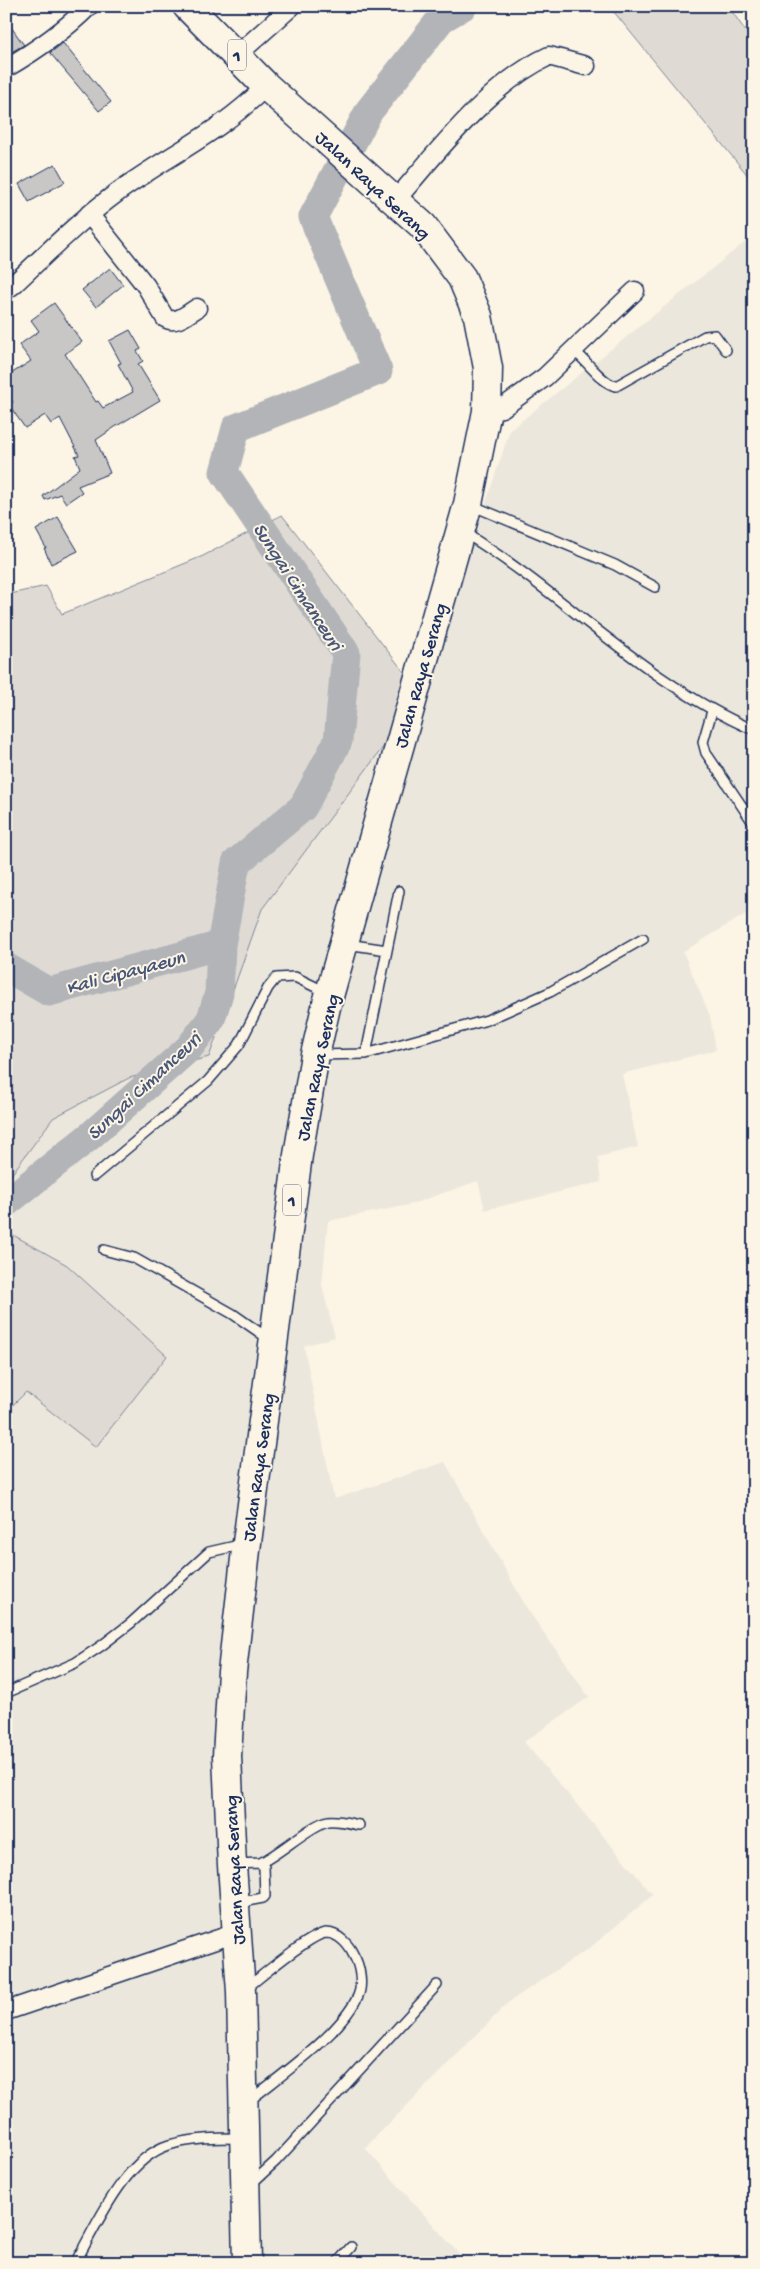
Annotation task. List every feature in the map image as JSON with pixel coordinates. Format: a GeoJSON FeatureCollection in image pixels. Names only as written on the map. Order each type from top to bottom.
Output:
{"type":"FeatureCollection","features":[{"type":"Feature","properties":{"kind":"highway","name":"Jalan Raya Serang"},"geometry":{"type":"LineString","coordinates":[[188,7],[266,86],[423,226],[462,278],[478,316],[488,368],[486,411],[468,504],[344,943],[315,1055],[298,1155],[247,1543],[232,1672],[227,1756],[234,1903],[241,1992],[246,2263]]}},
{"type":"Feature","properties":{"kind":"street"},"geometry":{"type":"LineString","coordinates":[[6,68],[38,50],[89,6]]}},
{"type":"Feature","properties":{"kind":"street"},"geometry":{"type":"LineString","coordinates":[[237,55],[292,6]]}},
{"type":"Feature","properties":{"kind":"street"},"geometry":{"type":"LineString","coordinates":[[390,196],[486,100],[518,72],[549,56],[586,66]]}},
{"type":"Feature","properties":{"kind":"street"},"geometry":{"type":"LineString","coordinates":[[6,290],[90,214],[119,191],[216,130],[244,109],[266,86]]}},
{"type":"Feature","properties":{"kind":"street"},"geometry":{"type":"LineString","coordinates":[[90,214],[146,286],[165,318],[169,321],[176,320],[197,308]]}},
{"type":"Feature","properties":{"kind":"street"},"geometry":{"type":"LineString","coordinates":[[486,411],[502,408],[545,377],[636,291]]}},
{"type":"Feature","properties":{"kind":"street"},"geometry":{"type":"LineString","coordinates":[[6,2011],[236,1933]]}},
{"type":"Feature","properties":{"kind":"lane"},"geometry":{"type":"LineString","coordinates":[[573,350],[583,357],[609,385],[616,386],[705,336],[715,335],[726,350]]}},
{"type":"Feature","properties":{"kind":"lane"},"geometry":{"type":"LineString","coordinates":[[468,504],[615,565],[656,587]]}},
{"type":"Feature","properties":{"kind":"lane"},"geometry":{"type":"LineString","coordinates":[[461,530],[502,556],[672,686],[712,711],[754,730]]}},
{"type":"Feature","properties":{"kind":"lane"},"geometry":{"type":"LineString","coordinates":[[712,711],[703,742],[706,754],[754,824]]}},
{"type":"Feature","properties":{"kind":"lane"},"geometry":{"type":"LineString","coordinates":[[366,1054],[400,891]]}},
{"type":"Feature","properties":{"kind":"lane"},"geometry":{"type":"LineString","coordinates":[[315,1055],[366,1054],[487,1020],[550,992],[643,939]]}},
{"type":"Feature","properties":{"kind":"lane"},"geometry":{"type":"LineString","coordinates":[[344,943],[387,950]]}},
{"type":"Feature","properties":{"kind":"lane"},"geometry":{"type":"LineString","coordinates":[[94,1176],[208,1081],[239,1045],[268,988],[276,978],[295,977],[330,994]]}},
{"type":"Feature","properties":{"kind":"lane"},"geometry":{"type":"LineString","coordinates":[[104,1250],[134,1258],[233,1314],[274,1342]]}},
{"type":"Feature","properties":{"kind":"lane"},"geometry":{"type":"LineString","coordinates":[[6,1693],[75,1663],[101,1646],[131,1623],[209,1552],[247,1543]]}},
{"type":"Feature","properties":{"kind":"lane"},"geometry":{"type":"LineString","coordinates":[[232,1865],[260,1863],[326,1822],[340,1821],[359,1825]]}},
{"type":"Feature","properties":{"kind":"lane"},"geometry":{"type":"LineString","coordinates":[[234,1903],[258,1900],[265,1896],[264,1867],[260,1863]]}},
{"type":"Feature","properties":{"kind":"lane"},"geometry":{"type":"LineString","coordinates":[[241,1992],[308,1941],[324,1933],[332,1934],[347,1943],[355,1957],[361,1979],[359,1995],[347,2016],[307,2054],[244,2104]]}},
{"type":"Feature","properties":{"kind":"lane"},"geometry":{"type":"LineString","coordinates":[[246,2190],[276,2161],[437,1985]]}},
{"type":"Feature","properties":{"kind":"lane"},"geometry":{"type":"LineString","coordinates":[[76,2263],[118,2189],[137,2166],[152,2153],[169,2145],[206,2138],[244,2138]]}},
{"type":"Feature","properties":{"kind":"lane"},"geometry":{"type":"LineString","coordinates":[[337,2263],[351,2247]]}},
{"type":"Feature","properties":{"kind":"shaded area"},"geometry":{"type":"Polygon","coordinates":[[[609,6],[728,6],[754,43],[754,183],[609,6]]]}},
{"type":"Feature","properties":{"kind":"shaded area"},"geometry":{"type":"Polygon","coordinates":[[[754,235],[754,909],[683,952],[710,1016],[716,1050],[622,1074],[638,1147],[598,1157],[601,1182],[485,1210],[478,1181],[409,1205],[328,1221],[322,1285],[335,1337],[304,1346],[334,1499],[445,1462],[528,1610],[589,1697],[524,1742],[653,1895],[591,1947],[509,2002],[365,2148],[467,2263],[6,2263],[6,1412],[25,1392],[67,1265],[6,1231],[6,1182],[53,1118],[129,1078],[209,1057],[262,909],[422,695],[510,430],[754,235]]]}},
{"type":"Feature","properties":{"kind":"shaded area"},"geometry":{"type":"Polygon","coordinates":[[[282,515],[422,695],[262,909],[209,1057],[129,1078],[53,1118],[6,1182],[6,595],[46,586],[62,614],[203,556],[282,515]]]}},
{"type":"Feature","properties":{"kind":"shaded area"},"geometry":{"type":"Polygon","coordinates":[[[6,1231],[67,1265],[167,1356],[96,1447],[26,1392],[6,1412],[6,1231]]]}},
{"type":"Feature","properties":{"kind":"building"},"geometry":{"type":"Polygon","coordinates":[[[6,20],[24,45],[6,55],[6,20]]]}},
{"type":"Feature","properties":{"kind":"building"},"geometry":{"type":"Polygon","coordinates":[[[63,43],[111,102],[99,111],[50,53],[63,43]]]}},
{"type":"Feature","properties":{"kind":"building"},"geometry":{"type":"Polygon","coordinates":[[[55,164],[65,182],[29,202],[19,184],[55,164]]]}},
{"type":"Feature","properties":{"kind":"building"},"geometry":{"type":"Polygon","coordinates":[[[110,268],[123,285],[96,307],[82,290],[110,268]]]}},
{"type":"Feature","properties":{"kind":"building"},"geometry":{"type":"Polygon","coordinates":[[[54,303],[82,342],[65,354],[96,402],[98,401],[103,408],[133,392],[118,364],[121,363],[109,341],[130,330],[141,349],[137,351],[143,361],[138,364],[160,400],[96,440],[110,473],[78,486],[82,492],[66,503],[60,494],[45,500],[43,496],[80,468],[75,456],[79,455],[60,418],[51,424],[45,415],[25,428],[9,405],[13,402],[6,392],[6,377],[31,361],[19,345],[39,331],[31,320],[54,303]]]}},
{"type":"Feature","properties":{"kind":"building"},"geometry":{"type":"Polygon","coordinates":[[[58,517],[78,551],[51,564],[44,548],[46,548],[36,530],[58,517]]]}},
{"type":"Feature","properties":{"kind":"waterway","name":"Sungai Cimanceuri"},"geometry":{"type":"LineString","coordinates":[[6,1203],[90,1136],[189,1048],[211,1019],[219,993],[221,945],[236,863],[303,807],[338,741],[346,653],[224,472],[236,428],[378,371],[313,217],[369,111],[441,19],[463,6]]}},
{"type":"Feature","properties":{"kind":"waterway","name":"Kali Cipayaeun"},"geometry":{"type":"LineString","coordinates":[[6,967],[49,992],[221,945]]}}]}
